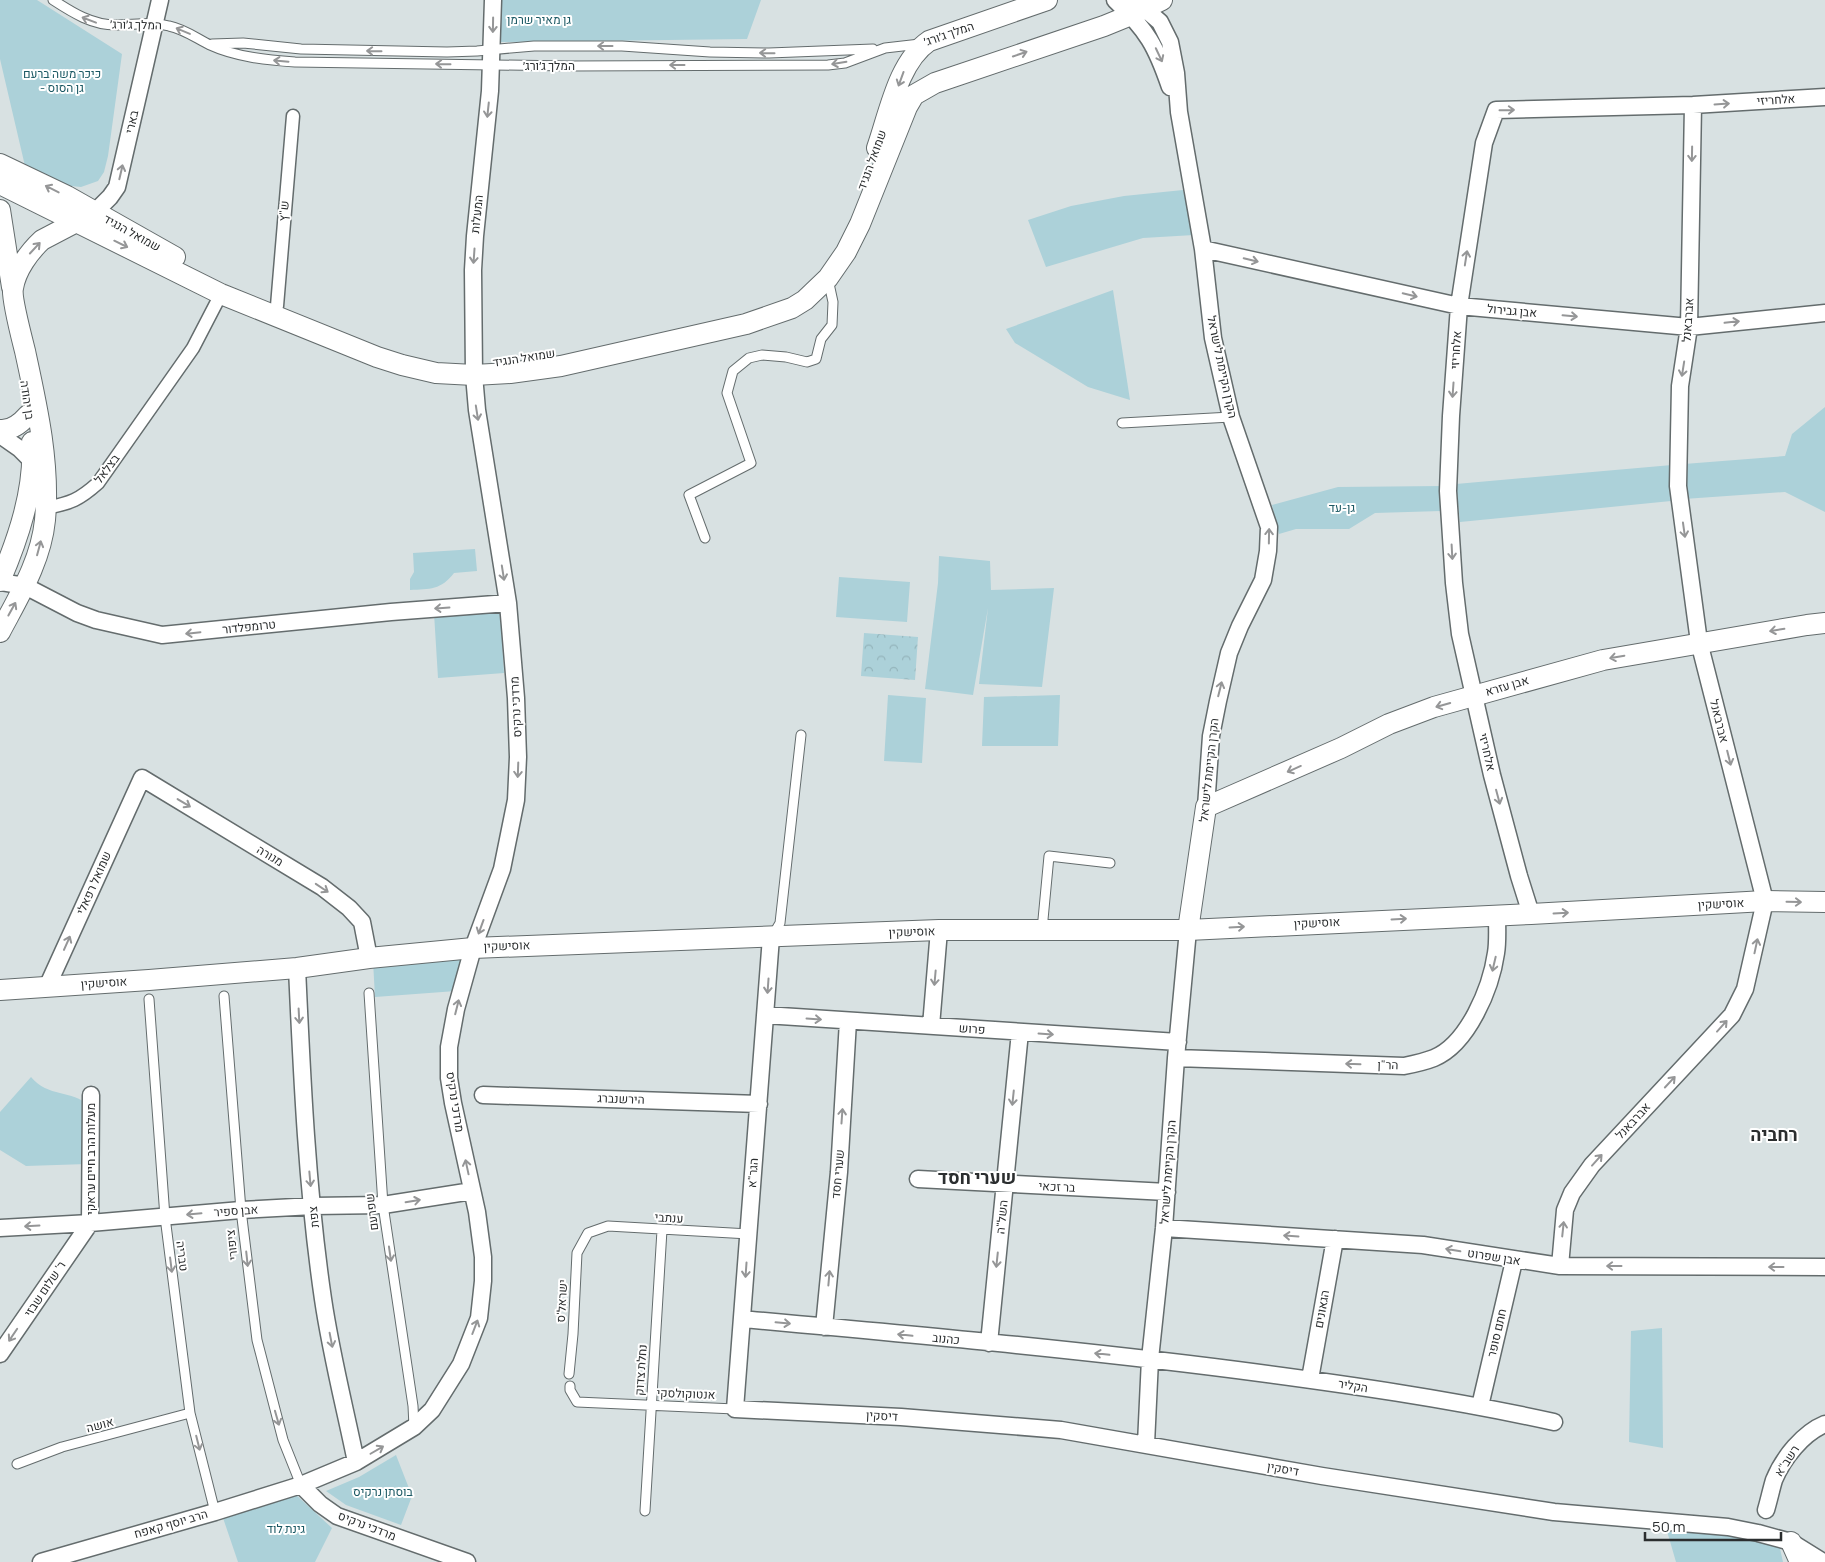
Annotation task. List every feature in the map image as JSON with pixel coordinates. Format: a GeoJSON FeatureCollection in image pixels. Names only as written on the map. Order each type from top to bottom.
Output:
{"type":"FeatureCollection","features":[{"type":"Feature","properties":{"kind":"street","name":"בארי"},"geometry":{"type":"LineString","coordinates":[[95,212],[117,187],[160,0]]}},
{"type":"Feature","properties":{"kind":"street","name":"המעלות"},"geometry":{"type":"LineString","coordinates":[[473,370],[474,244],[492,58],[493,0]]}},
{"type":"Feature","properties":{"kind":"street","name":"המלך ג׳ורג׳"},"geometry":{"type":"LineString","coordinates":[[929,41],[1047,0]]}},
{"type":"Feature","properties":{"kind":"street","name":"הקרן הקיימת לישראל"},"geometry":{"type":"LineString","coordinates":[[1115,0],[1142,6],[1144,29],[1157,52],[1179,112],[1203,249],[1213,338],[1231,417],[1269,527],[1268,551],[1263,580],[1240,626],[1227,663],[1211,736],[1206,807],[1188,930],[1164,1228],[1150,1359],[1146,1444]]}},
{"type":"Feature","properties":{"kind":"street","name":"שמואל הנגיד"},"geometry":{"type":"LineString","coordinates":[[0,164],[59,192],[202,271],[276,306],[383,348],[416,358],[473,370],[510,374],[746,324],[792,308],[812,294],[837,267],[854,237],[907,107],[914,95],[920,90],[943,80],[1104,26],[1142,6]]}},
{"type":"Feature","properties":{"kind":"street","name":"שמואל הנגיד"},"geometry":{"type":"LineString","coordinates":[[0,184],[220,294],[402,365],[436,373],[473,370],[715,319],[767,305],[787,297],[802,286],[823,265],[842,234],[865,180],[904,71],[914,54],[929,41]]}},
{"type":"Feature","properties":{"kind":"street","name":"אלחריזי"},"geometry":{"type":"LineString","coordinates":[[1531,914],[1492,775],[1460,634],[1454,583],[1448,491],[1459,306],[1484,143],[1496,110],[1693,105],[1825,97]]}},
{"type":"Feature","properties":{"kind":"street","name":"אברבאנל"},"geometry":{"type":"LineString","coordinates":[[1560,1266],[1565,1210],[1572,1193],[1592,1165],[1732,1015],[1745,990],[1765,901],[1700,642],[1678,486],[1680,386],[1690,326],[1693,105]]}},
{"type":"Feature","properties":{"kind":"street","name":"ש\"ץ"},"geometry":{"type":"LineString","coordinates":[[276,306],[292,116]]}},
{"type":"Feature","properties":{"kind":"street","name":"בן יהודה"},"geometry":{"type":"LineString","coordinates":[[0,210],[12,290],[32,460],[24,510],[13,551],[0,582]]}},
{"type":"Feature","properties":{"kind":"street"},"geometry":{"type":"LineString","coordinates":[[12,290],[21,266],[36,245],[95,212]]}},
{"type":"Feature","properties":{"kind":"street","name":"אבן גבירול"},"geometry":{"type":"LineString","coordinates":[[1203,249],[1459,306],[1690,326],[1825,313]]}},
{"type":"Feature","properties":{"kind":"street","name":"בן יהודה"},"geometry":{"type":"LineString","coordinates":[[12,290],[37,406],[44,456],[46,508]]}},
{"type":"Feature","properties":{"kind":"street","name":"בצלאל"},"geometry":{"type":"LineString","coordinates":[[46,508],[83,497],[98,483],[193,348],[220,294]]}},
{"type":"Feature","properties":{"kind":"street","name":"מרדכי נרקיס"},"geometry":{"type":"LineString","coordinates":[[467,1562],[337,1516],[320,1504],[301,1485],[356,1462],[414,1426],[432,1410],[461,1364],[479,1318],[483,1282],[483,1257],[477,1212],[453,1103],[449,1078],[449,1047],[456,1009],[473,948],[502,869],[516,800],[518,757],[516,698],[508,603],[477,410],[473,370]]}},
{"type":"Feature","properties":{"kind":"street"},"geometry":{"type":"LineString","coordinates":[[0,430],[10,429],[28,415]]}},
{"type":"Feature","properties":{"kind":"street"},"geometry":{"type":"LineString","coordinates":[[0,434],[32,460],[45,477]]}},
{"type":"Feature","properties":{"kind":"street"},"geometry":{"type":"LineString","coordinates":[[0,632],[36,562],[46,508]]}},
{"type":"Feature","properties":{"kind":"street","name":"טרומפלדור"},"geometry":{"type":"LineString","coordinates":[[0,582],[25,586],[77,613],[96,620],[162,635],[391,612],[508,603]]}},
{"type":"Feature","properties":{"kind":"street","name":"אבן עזרא"},"geometry":{"type":"LineString","coordinates":[[1206,807],[1341,748],[1389,724],[1434,707],[1603,660],[1700,642],[1825,623]]}},
{"type":"Feature","properties":{"kind":"street","name":"מנורה"},"geometry":{"type":"LineString","coordinates":[[142,778],[322,887],[349,908],[362,922],[369,958]]}},
{"type":"Feature","properties":{"kind":"street","name":"שמואל רפאלי"},"geometry":{"type":"LineString","coordinates":[[47,987],[142,778]]}},
{"type":"Feature","properties":{"kind":"street","name":"אוסישקין"},"geometry":{"type":"LineString","coordinates":[[0,990],[297,968],[369,958],[473,948],[771,938],[939,930],[1188,930],[1765,901],[1825,902]]}},
{"type":"Feature","properties":{"kind":"street","name":"הר\"ן"},"geometry":{"type":"LineString","coordinates":[[1177,1050],[1404,1066],[1436,1058],[1465,1031],[1481,1003],[1496,952],[1497,915]]}},
{"type":"Feature","properties":{"kind":"street"},"geometry":{"type":"LineString","coordinates":[[931,1026],[939,930]]}},
{"type":"Feature","properties":{"kind":"street","name":"הגר\"א"},"geometry":{"type":"LineString","coordinates":[[735,1408],[771,938]]}},
{"type":"Feature","properties":{"kind":"street","name":"צפת"},"geometry":{"type":"LineString","coordinates":[[297,968],[312,1206],[324,1301],[356,1462]]}},
{"type":"Feature","properties":{"kind":"street","name":"פרוש"},"geometry":{"type":"LineString","coordinates":[[765,1015],[1020,1032],[1177,1050]]}},
{"type":"Feature","properties":{"kind":"street","name":"שערי חסד"},"geometry":{"type":"LineString","coordinates":[[824,1327],[839,1172],[848,1021]]}},
{"type":"Feature","properties":{"kind":"street","name":"השל\"ה"},"geometry":{"type":"LineString","coordinates":[[989,1343],[1020,1032]]}},
{"type":"Feature","properties":{"kind":"street","name":"מעלות הרב חיים עראקי"},"geometry":{"type":"LineString","coordinates":[[90,1223],[91,1095]]}},
{"type":"Feature","properties":{"kind":"street","name":"הירשנברג"},"geometry":{"type":"LineString","coordinates":[[482,1095],[758,1104]]}},
{"type":"Feature","properties":{"kind":"street","name":"בר זכאי"},"geometry":{"type":"LineString","coordinates":[[918,1180],[1167,1192]]}},
{"type":"Feature","properties":{"kind":"street","name":"אבן ספיר"},"geometry":{"type":"LineString","coordinates":[[0,1228],[90,1223],[241,1210],[383,1205],[472,1191]]}},
{"type":"Feature","properties":{"kind":"street","name":"ר' שלום שבזי"},"geometry":{"type":"LineString","coordinates":[[0,1354],[90,1223]]}},
{"type":"Feature","properties":{"kind":"street","name":"אבן שפרוט"},"geometry":{"type":"LineString","coordinates":[[1164,1228],[1423,1245],[1514,1261],[1560,1266],[1825,1267]]}},
{"type":"Feature","properties":{"kind":"street","name":"הגאונים"},"geometry":{"type":"LineString","coordinates":[[1310,1380],[1335,1239]]}},
{"type":"Feature","properties":{"kind":"street","name":"חתם סופר"},"geometry":{"type":"LineString","coordinates":[[1480,1406],[1514,1261]]}},
{"type":"Feature","properties":{"kind":"street","name":"כהנוב"},"geometry":{"type":"LineString","coordinates":[[742,1319],[1150,1359]]}},
{"type":"Feature","properties":{"kind":"street","name":"הקליר"},"geometry":{"type":"LineString","coordinates":[[1150,1359],[1310,1380],[1480,1406],[1554,1422]]}},
{"type":"Feature","properties":{"kind":"street","name":"דיסקין"},"geometry":{"type":"LineString","coordinates":[[735,1408],[901,1417],[1060,1430],[1322,1476],[1535,1509],[1728,1527],[1791,1542],[1823,1562]]}},
{"type":"Feature","properties":{"kind":"street","name":"רשב\"א"},"geometry":{"type":"LineString","coordinates":[[1766,1510],[1775,1479],[1794,1447],[1812,1429],[1825,1424]]}},
{"type":"Feature","properties":{"kind":"street","name":"הרב יוסף קאפח"},"geometry":{"type":"LineString","coordinates":[[41,1562],[301,1485]]}},
{"type":"Feature","properties":{"kind":"street"},"geometry":{"type":"LineString","coordinates":[[1791,1542],[1800,1562]]}},
{"type":"Feature","properties":{"kind":"lane","name":"המלך ג׳ורג׳"},"geometry":{"type":"LineString","coordinates":[[53,0],[86,19],[100,24],[168,25],[183,30],[210,45],[224,50],[287,61],[492,58],[828,64],[845,63],[886,48],[911,46],[929,41]]}},
{"type":"Feature","properties":{"kind":"lane"},"geometry":{"type":"LineString","coordinates":[[210,45],[243,43],[345,50],[447,52],[492,58],[534,46],[622,46],[710,52],[798,53],[886,48]]}},
{"type":"Feature","properties":{"kind":"lane"},"geometry":{"type":"LineString","coordinates":[[706,538],[689,495],[751,463],[727,394],[732,371],[749,358],[762,355],[807,362],[816,359],[821,339],[832,325],[833,302],[828,278]]}},
{"type":"Feature","properties":{"kind":"lane"},"geometry":{"type":"LineString","coordinates":[[1122,423],[1231,417]]}},
{"type":"Feature","properties":{"kind":"lane"},"geometry":{"type":"LineString","coordinates":[[771,938],[780,923],[801,735]]}},
{"type":"Feature","properties":{"kind":"lane"},"geometry":{"type":"LineString","coordinates":[[1042,930],[1049,856],[1110,863]]}},
{"type":"Feature","properties":{"kind":"lane","name":"שפרעם"},"geometry":{"type":"LineString","coordinates":[[370,992],[383,1205],[413,1406],[414,1426]]}},
{"type":"Feature","properties":{"kind":"lane","name":"ציפורי"},"geometry":{"type":"LineString","coordinates":[[224,996],[241,1210],[257,1340],[283,1440],[301,1485]]}},
{"type":"Feature","properties":{"kind":"lane","name":"טבריה"},"geometry":{"type":"LineString","coordinates":[[149,999],[165,1217],[190,1414],[215,1512]]}},
{"type":"Feature","properties":{"kind":"lane","name":"ענתבי"},"geometry":{"type":"LineString","coordinates":[[588,1233],[608,1226],[749,1234]]}},
{"type":"Feature","properties":{"kind":"lane","name":"נחלת צדוק"},"geometry":{"type":"LineString","coordinates":[[645,1511],[662,1230]]}},
{"type":"Feature","properties":{"kind":"lane","name":"ישראל'ס"},"geometry":{"type":"LineString","coordinates":[[569,1374],[577,1253],[588,1233]]}},
{"type":"Feature","properties":{"kind":"lane","name":"אנטוקולסקי"},"geometry":{"type":"LineString","coordinates":[[570,1386],[570,1390],[577,1402],[735,1408]]}},
{"type":"Feature","properties":{"kind":"lane","name":"אושה"},"geometry":{"type":"LineString","coordinates":[[17,1464],[62,1447],[190,1414]]}},
{"type":"Feature","properties":{"kind":"green space","name":"כיכר משה ברעם - גן הסוס"},"geometry":{"type":"Polygon","coordinates":[[[0,0],[37,0],[122,54],[108,156],[104,172],[98,181],[81,187],[71,186],[25,166],[0,59],[0,0]]]}},
{"type":"Feature","properties":{"kind":"green space","name":"גן מאיר שרמן"},"geometry":{"type":"Polygon","coordinates":[[[500,0],[761,0],[747,39],[500,42],[500,0]]]}},
{"type":"Feature","properties":{"kind":"green space"},"geometry":{"type":"Polygon","coordinates":[[[1183,190],[1194,235],[1143,238],[1046,267],[1028,220],[1071,206],[1124,196],[1183,190]]]}},
{"type":"Feature","properties":{"kind":"green space"},"geometry":{"type":"Polygon","coordinates":[[[1113,290],[1130,400],[1088,387],[1015,343],[1006,329],[1113,290]]]}},
{"type":"Feature","properties":{"kind":"green space"},"geometry":{"type":"Polygon","coordinates":[[[1825,407],[1825,512],[1785,492],[1684,499],[1684,464],[1785,456],[1792,434],[1825,407]]]}},
{"type":"Feature","properties":{"kind":"green space"},"geometry":{"type":"Polygon","coordinates":[[[1672,465],[1671,501],[1460,522],[1456,484],[1672,465]]]}},
{"type":"Feature","properties":{"kind":"green space","name":"גן-עד"},"geometry":{"type":"Polygon","coordinates":[[[1442,486],[1441,511],[1375,513],[1349,529],[1296,529],[1279,534],[1272,505],[1338,487],[1442,486]]]}},
{"type":"Feature","properties":{"kind":"green space"},"geometry":{"type":"Polygon","coordinates":[[[475,549],[477,571],[454,573],[444,583],[435,588],[410,590],[410,579],[414,572],[413,553],[475,549]]]}},
{"type":"Feature","properties":{"kind":"green space"},"geometry":{"type":"Polygon","coordinates":[[[939,556],[990,561],[991,590],[1054,588],[1042,687],[979,684],[988,608],[973,695],[925,689],[938,583],[939,556]]]}},
{"type":"Feature","properties":{"kind":"green space"},"geometry":{"type":"Polygon","coordinates":[[[839,577],[910,582],[907,622],[836,617],[839,577]]]}},
{"type":"Feature","properties":{"kind":"green space"},"geometry":{"type":"Polygon","coordinates":[[[500,609],[504,673],[438,678],[434,613],[500,609]]]}},
{"type":"Feature","properties":{"kind":"green space"},"geometry":{"type":"Polygon","coordinates":[[[864,633],[918,637],[915,680],[861,676],[864,633]]]}},
{"type":"Feature","properties":{"kind":"green space"},"geometry":{"type":"Polygon","coordinates":[[[888,695],[926,698],[922,763],[884,761],[888,695]]]}},
{"type":"Feature","properties":{"kind":"green space"},"geometry":{"type":"Polygon","coordinates":[[[1060,695],[1058,746],[982,746],[984,697],[1060,695]]]}},
{"type":"Feature","properties":{"kind":"green space"},"geometry":{"type":"Polygon","coordinates":[[[466,959],[456,991],[375,997],[373,961],[466,959]]]}},
{"type":"Feature","properties":{"kind":"green space"},"geometry":{"type":"Polygon","coordinates":[[[31,1077],[45,1088],[75,1097],[89,1106],[87,1164],[26,1166],[0,1150],[0,1112],[31,1077]]]}},
{"type":"Feature","properties":{"kind":"green space"},"geometry":{"type":"Polygon","coordinates":[[[1662,1328],[1663,1448],[1629,1442],[1631,1331],[1662,1328]]]}},
{"type":"Feature","properties":{"kind":"green space","name":"בוסתן נרקיס"},"geometry":{"type":"Polygon","coordinates":[[[396,1455],[412,1496],[401,1525],[346,1505],[326,1491],[359,1477],[396,1455]]]}},
{"type":"Feature","properties":{"kind":"green space","name":"גינת לוד"},"geometry":{"type":"Polygon","coordinates":[[[294,1493],[332,1528],[315,1562],[238,1562],[222,1515],[294,1493]]]}},
{"type":"Feature","properties":{"kind":"green space"},"geometry":{"type":"Polygon","coordinates":[[[1667,1531],[1742,1535],[1779,1544],[1783,1562],[1676,1562],[1667,1531]]]}},
{"type":"Feature","properties":{"kind":"district","name":"רחביה"},"geometry":{"type":"Point","coordinates":[1774,1135]}},
{"type":"Feature","properties":{"kind":"district","name":"שערי חסד"},"geometry":{"type":"Point","coordinates":[977,1178]}}]}
